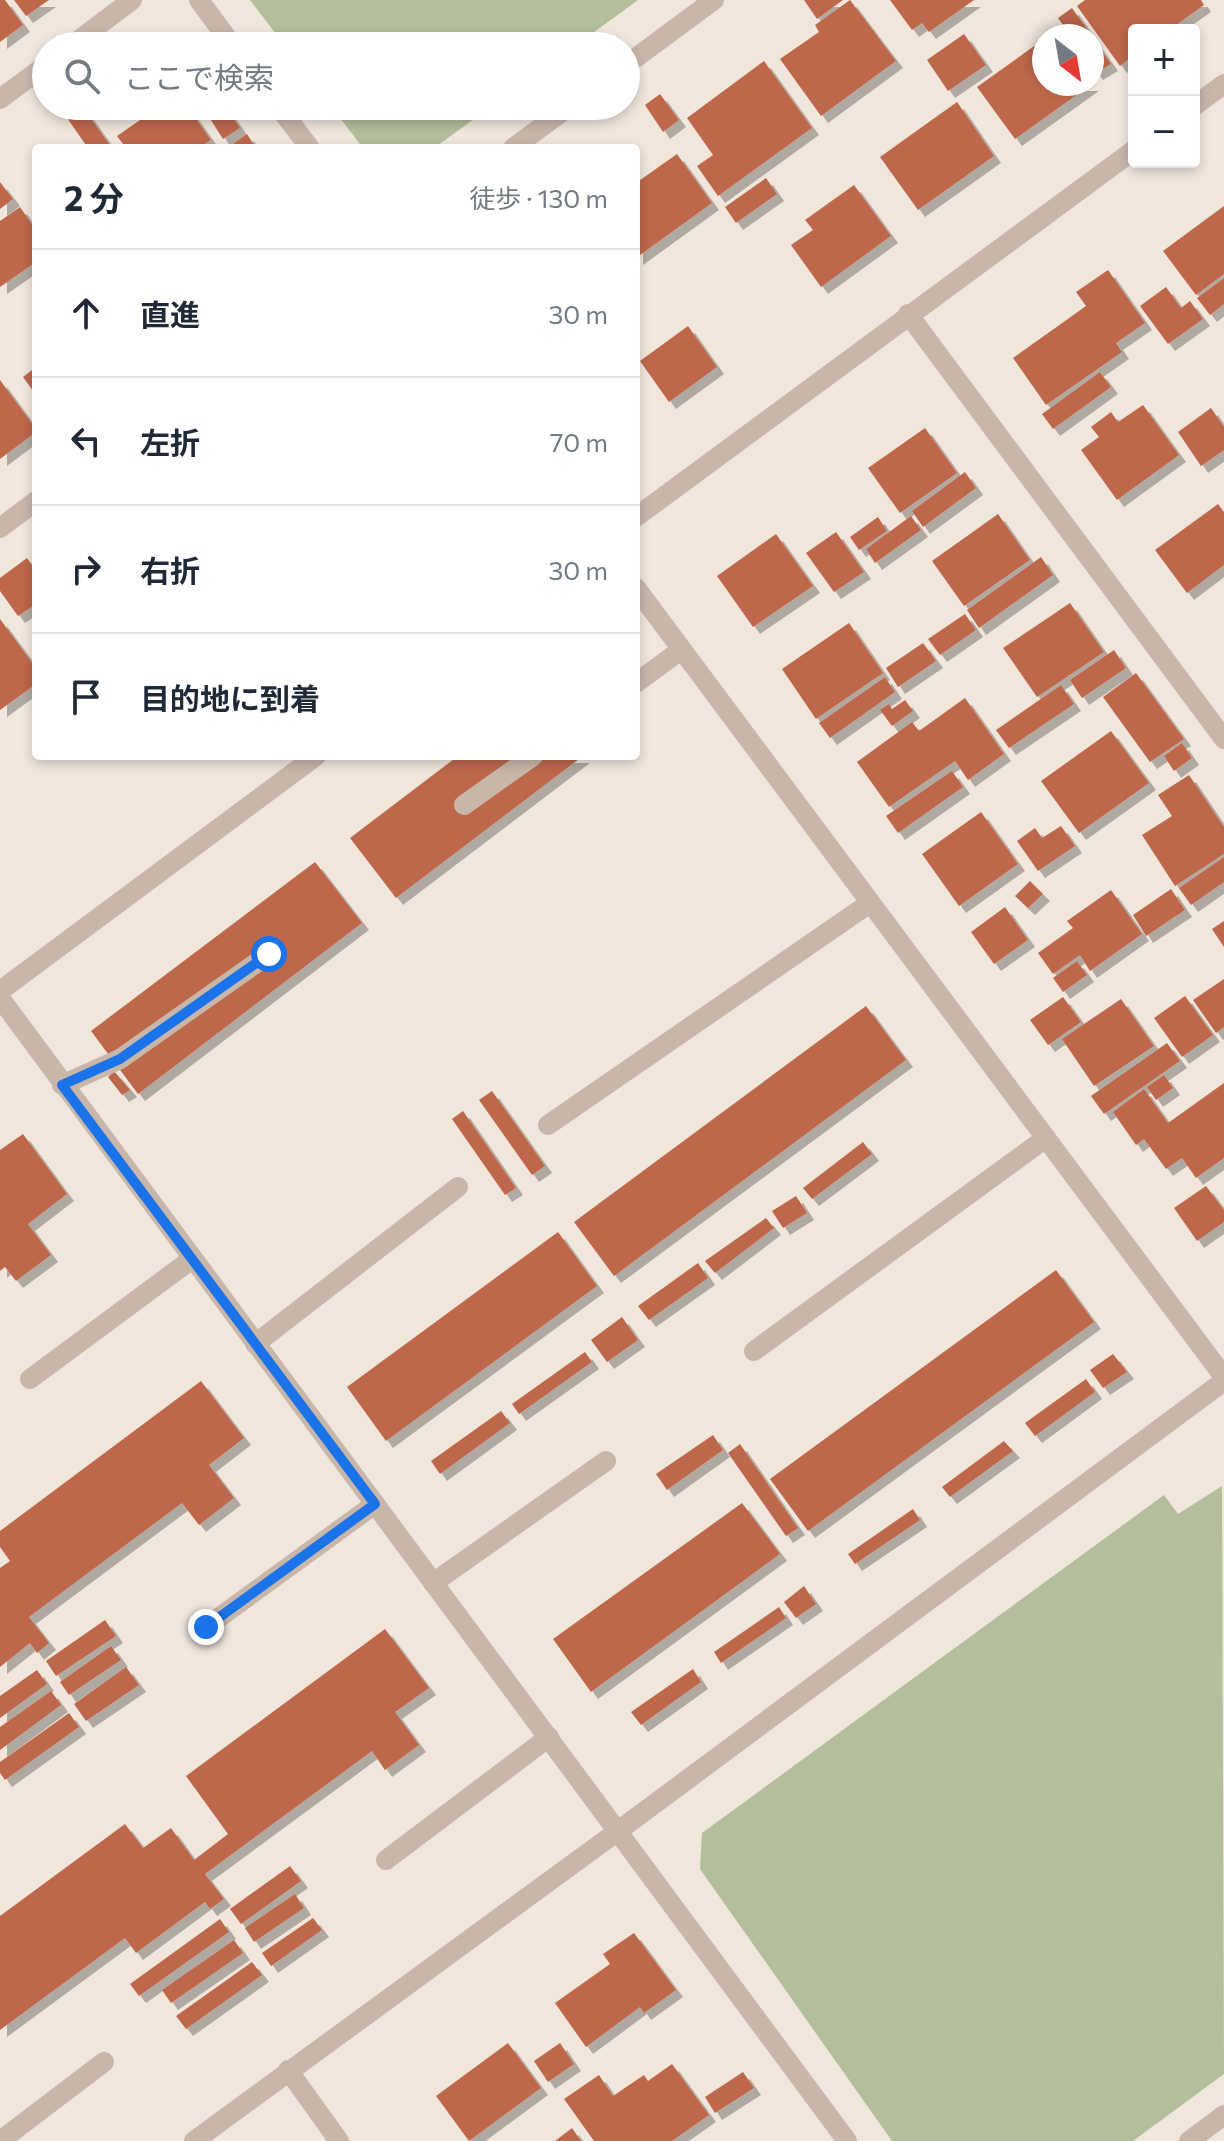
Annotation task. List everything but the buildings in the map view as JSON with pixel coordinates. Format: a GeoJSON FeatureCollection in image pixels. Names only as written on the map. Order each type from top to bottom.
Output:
{"type":"FeatureCollection","features":[{"type":"Feature","properties":{"kind":"street"},"geometry":{"type":"LineString","coordinates":[[90,32],[132,0]]}},
{"type":"Feature","properties":{"kind":"street"},"geometry":{"type":"LineString","coordinates":[[199,0],[223,32]]}},
{"type":"Feature","properties":{"kind":"street"},"geometry":{"type":"LineString","coordinates":[[640,55],[714,0]]}},
{"type":"Feature","properties":{"kind":"street"},"geometry":{"type":"LineString","coordinates":[[0,99],[32,75]]}},
{"type":"Feature","properties":{"kind":"street"},"geometry":{"type":"LineString","coordinates":[[1200,104],[1220,96]]}},
{"type":"Feature","properties":{"kind":"street"},"geometry":{"type":"LineString","coordinates":[[289,120],[307,144]]}},
{"type":"Feature","properties":{"kind":"street"},"geometry":{"type":"LineString","coordinates":[[518,144],[551,120]]}},
{"type":"Feature","properties":{"kind":"street"},"geometry":{"type":"LineString","coordinates":[[640,514],[1128,154]]}},
{"type":"Feature","properties":{"kind":"street"},"geometry":{"type":"LineString","coordinates":[[908,314],[1224,739]]}},
{"type":"Feature","properties":{"kind":"street"},"geometry":{"type":"LineString","coordinates":[[0,528],[32,504]]}},
{"type":"Feature","properties":{"kind":"street"},"geometry":{"type":"LineString","coordinates":[[194,2141],[618,1831],[1224,1379],[640,594]]}},
{"type":"Feature","properties":{"kind":"street"},"geometry":{"type":"LineString","coordinates":[[640,680],[681,650]]}},
{"type":"Feature","properties":{"kind":"street"},"geometry":{"type":"LineString","coordinates":[[0,991],[311,760]]}},
{"type":"Feature","properties":{"kind":"street"},"geometry":{"type":"LineString","coordinates":[[464,805],[527,760]]}},
{"type":"Feature","properties":{"kind":"street"},"geometry":{"type":"LineString","coordinates":[[548,1125],[870,903]]}},
{"type":"Feature","properties":{"kind":"street"},"geometry":{"type":"LineString","coordinates":[[62,1085],[120,1059],[269,954]]}},
{"type":"Feature","properties":{"kind":"street"},"geometry":{"type":"LineString","coordinates":[[0,998],[847,2141]]}},
{"type":"Feature","properties":{"kind":"street"},"geometry":{"type":"LineString","coordinates":[[754,1351],[1046,1138]]}},
{"type":"Feature","properties":{"kind":"street"},"geometry":{"type":"LineString","coordinates":[[255,1344],[458,1187]]}},
{"type":"Feature","properties":{"kind":"street"},"geometry":{"type":"LineString","coordinates":[[30,1379],[192,1259]]}},
{"type":"Feature","properties":{"kind":"street"},"geometry":{"type":"LineString","coordinates":[[433,1583],[606,1461]]}},
{"type":"Feature","properties":{"kind":"street"},"geometry":{"type":"LineString","coordinates":[[206,1627],[375,1504]]}},
{"type":"Feature","properties":{"kind":"street"},"geometry":{"type":"LineString","coordinates":[[386,1860],[549,1737]]}},
{"type":"Feature","properties":{"kind":"street"},"geometry":{"type":"LineString","coordinates":[[0,2141],[104,2062]]}},
{"type":"Feature","properties":{"kind":"street"},"geometry":{"type":"LineString","coordinates":[[288,2070],[339,2141]]}},
{"type":"Feature","properties":{"kind":"street"},"geometry":{"type":"LineString","coordinates":[[1189,2141],[1224,2115]]}},
{"type":"Feature","properties":{"kind":"green space"},"geometry":{"type":"Polygon","coordinates":[[[250,0],[638,0],[594,32],[274,32],[250,0]]]}},
{"type":"Feature","properties":{"kind":"green space"},"geometry":{"type":"Polygon","coordinates":[[[342,120],[473,120],[440,144],[360,144],[342,120]]]}},
{"type":"Feature","properties":{"kind":"green space"},"geometry":{"type":"Polygon","coordinates":[[[1222,1486],[1224,2074],[1133,2141],[892,2141],[700,1869],[702,1833],[1164,1495],[1178,1514],[1222,1486]]]}},
{"type":"Feature","properties":{"kind":"route"},"geometry":{"type":"LineString","coordinates":[[206,1627],[375,1504],[62,1085],[120,1059],[269,954]]}}]}
